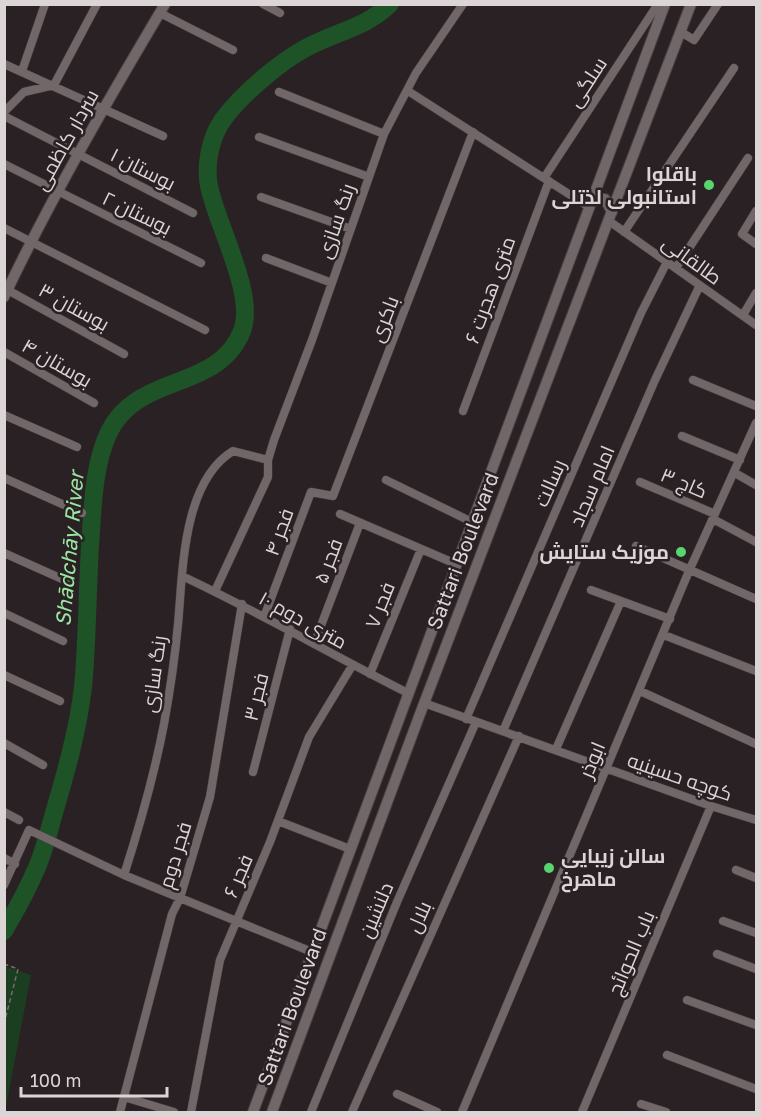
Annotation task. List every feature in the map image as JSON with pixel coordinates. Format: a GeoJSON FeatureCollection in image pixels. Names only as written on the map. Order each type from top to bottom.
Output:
{"type":"FeatureCollection","features":[{"type":"Feature","properties":{"kind":"main road","name":"Sattari Boulevard"},"geometry":{"type":"LineString","coordinates":[[253,1113],[665,4]]}},
{"type":"Feature","properties":{"kind":"main road","name":"Sattari Boulevard"},"geometry":{"type":"LineString","coordinates":[[272,1113],[422,708],[691,4]]}},
{"type":"Feature","properties":{"kind":"main road","name":"سردار کاظمی"},"geometry":{"type":"LineString","coordinates":[[6,291],[78,154],[162,9]]}},
{"type":"Feature","properties":{"kind":"main road"},"geometry":{"type":"LineString","coordinates":[[598,199],[605,199],[609,219],[599,227],[592,226],[588,208],[598,199]]}},
{"type":"Feature","properties":{"kind":"main road"},"geometry":{"type":"LineString","coordinates":[[410,688],[423,680],[430,689]]}},
{"type":"Feature","properties":{"kind":"main road"},"geometry":{"type":"LineString","coordinates":[[402,707],[410,716],[422,708]]}},
{"type":"Feature","properties":{"kind":"street"},"geometry":{"type":"LineString","coordinates":[[22,71],[45,4]]}},
{"type":"Feature","properties":{"kind":"street"},"geometry":{"type":"LineString","coordinates":[[4,114],[24,92],[54,85],[97,4]]}},
{"type":"Feature","properties":{"kind":"street"},"geometry":{"type":"LineString","coordinates":[[263,4],[280,13]]}},
{"type":"Feature","properties":{"kind":"street","name":"رنگ سازی"},"geometry":{"type":"LineString","coordinates":[[215,591],[268,477],[268,460],[384,134],[408,91],[463,4]]}},
{"type":"Feature","properties":{"kind":"street","name":"سلگی"},"geometry":{"type":"LineString","coordinates":[[546,180],[658,4]]}},
{"type":"Feature","properties":{"kind":"street"},"geometry":{"type":"LineString","coordinates":[[681,32],[694,40],[718,4]]}},
{"type":"Feature","properties":{"kind":"street"},"geometry":{"type":"LineString","coordinates":[[162,9],[233,50]]}},
{"type":"Feature","properties":{"kind":"street"},"geometry":{"type":"LineString","coordinates":[[4,64],[163,136]]}},
{"type":"Feature","properties":{"kind":"street"},"geometry":{"type":"LineString","coordinates":[[624,232],[734,68]]}},
{"type":"Feature","properties":{"kind":"street"},"geometry":{"type":"LineString","coordinates":[[408,91],[588,208]]}},
{"type":"Feature","properties":{"kind":"street"},"geometry":{"type":"LineString","coordinates":[[279,93],[384,134]]}},
{"type":"Feature","properties":{"kind":"street","name":"بوستان ۱"},"geometry":{"type":"LineString","coordinates":[[4,114],[193,213]]}},
{"type":"Feature","properties":{"kind":"street","name":"باکری"},"geometry":{"type":"LineString","coordinates":[[311,492],[333,496],[473,132]]}},
{"type":"Feature","properties":{"kind":"street"},"geometry":{"type":"LineString","coordinates":[[259,137],[369,177]]}},
{"type":"Feature","properties":{"kind":"street"},"geometry":{"type":"LineString","coordinates":[[676,268],[748,158]]}},
{"type":"Feature","properties":{"kind":"street","name":"بوستان ۲"},"geometry":{"type":"LineString","coordinates":[[4,164],[201,263]]}},
{"type":"Feature","properties":{"kind":"street","name":"۶ متری هجرت"},"geometry":{"type":"LineString","coordinates":[[463,411],[546,180]]}},
{"type":"Feature","properties":{"kind":"street"},"geometry":{"type":"LineString","coordinates":[[261,196],[351,229]]}},
{"type":"Feature","properties":{"kind":"street"},"geometry":{"type":"LineString","coordinates":[[756,211],[742,234],[756,244]]}},
{"type":"Feature","properties":{"kind":"street","name":"طالقانی"},"geometry":{"type":"LineString","coordinates":[[609,219],[699,287],[756,325]]}},
{"type":"Feature","properties":{"kind":"street"},"geometry":{"type":"LineString","coordinates":[[4,228],[205,330]]}},
{"type":"Feature","properties":{"kind":"street"},"geometry":{"type":"LineString","coordinates":[[266,258],[332,283]]}},
{"type":"Feature","properties":{"kind":"street","name":"رسالت"},"geometry":{"type":"LineString","coordinates":[[466,718],[641,313],[667,262]]}},
{"type":"Feature","properties":{"kind":"street","name":"امام سجاد"},"geometry":{"type":"LineString","coordinates":[[503,731],[655,380],[699,287]]}},
{"type":"Feature","properties":{"kind":"street","name":"بوستان ۳"},"geometry":{"type":"LineString","coordinates":[[6,291],[124,354]]}},
{"type":"Feature","properties":{"kind":"street"},"geometry":{"type":"LineString","coordinates":[[743,315],[756,293]]}},
{"type":"Feature","properties":{"kind":"street","name":"بوستان ۴"},"geometry":{"type":"LineString","coordinates":[[4,352],[94,403]]}},
{"type":"Feature","properties":{"kind":"street"},"geometry":{"type":"LineString","coordinates":[[693,380],[756,406]]}},
{"type":"Feature","properties":{"kind":"street"},"geometry":{"type":"LineString","coordinates":[[4,415],[77,447]]}},
{"type":"Feature","properties":{"kind":"street","name":"ابوذر"},"geometry":{"type":"LineString","coordinates":[[462,1113],[689,571],[756,423]]}},
{"type":"Feature","properties":{"kind":"street"},"geometry":{"type":"LineString","coordinates":[[682,436],[740,460]]}},
{"type":"Feature","properties":{"kind":"street","name":"رنگ سازی"},"geometry":{"type":"LineString","coordinates":[[124,875],[147,803],[164,722],[182,576],[195,504],[206,479],[233,451],[257,460],[268,460]]}},
{"type":"Feature","properties":{"kind":"street"},"geometry":{"type":"LineString","coordinates":[[735,473],[756,484]]}},
{"type":"Feature","properties":{"kind":"street"},"geometry":{"type":"LineString","coordinates":[[4,478],[82,513]]}},
{"type":"Feature","properties":{"kind":"street"},"geometry":{"type":"LineString","coordinates":[[386,480],[472,522]]}},
{"type":"Feature","properties":{"kind":"street","name":"کاج ۳"},"geometry":{"type":"LineString","coordinates":[[640,482],[714,517],[756,542]]}},
{"type":"Feature","properties":{"kind":"street","name":"فجر ۴"},"geometry":{"type":"LineString","coordinates":[[264,617],[311,492]]}},
{"type":"Feature","properties":{"kind":"street","name":"فجر ۵"},"geometry":{"type":"LineString","coordinates":[[340,514],[456,564]]}},
{"type":"Feature","properties":{"kind":"street","name":"فجر ۵"},"geometry":{"type":"LineString","coordinates":[[314,644],[360,523]]}},
{"type":"Feature","properties":{"kind":"street"},"geometry":{"type":"LineString","coordinates":[[636,546],[756,599]]}},
{"type":"Feature","properties":{"kind":"street","name":"فجر ۷"},"geometry":{"type":"LineString","coordinates":[[370,674],[421,549]]}},
{"type":"Feature","properties":{"kind":"street"},"geometry":{"type":"LineString","coordinates":[[4,552],[71,584]]}},
{"type":"Feature","properties":{"kind":"street","name":"۱۰ متری دوم"},"geometry":{"type":"LineString","coordinates":[[182,576],[290,629],[352,666],[410,688]]}},
{"type":"Feature","properties":{"kind":"street"},"geometry":{"type":"LineString","coordinates":[[591,590],[670,619]]}},
{"type":"Feature","properties":{"kind":"street"},"geometry":{"type":"LineString","coordinates":[[556,749],[621,601]]}},
{"type":"Feature","properties":{"kind":"street","name":"فجر دوم"},"geometry":{"type":"LineString","coordinates":[[120,1113],[172,914],[180,898],[210,797],[242,604]]}},
{"type":"Feature","properties":{"kind":"street"},"geometry":{"type":"LineString","coordinates":[[4,613],[63,641]]}},
{"type":"Feature","properties":{"kind":"street","name":"فجر ۳"},"geometry":{"type":"LineString","coordinates":[[252,771],[290,629]]}},
{"type":"Feature","properties":{"kind":"street"},"geometry":{"type":"LineString","coordinates":[[664,635],[756,671]]}},
{"type":"Feature","properties":{"kind":"street","name":"فجر ۶"},"geometry":{"type":"LineString","coordinates":[[191,1113],[220,960],[278,821],[309,737],[352,666]]}},
{"type":"Feature","properties":{"kind":"street"},"geometry":{"type":"LineString","coordinates":[[4,675],[60,701]]}},
{"type":"Feature","properties":{"kind":"street"},"geometry":{"type":"LineString","coordinates":[[640,691],[756,744]]}},
{"type":"Feature","properties":{"kind":"street","name":"کوچه حسینیه"},"geometry":{"type":"LineString","coordinates":[[422,708],[466,718],[711,806],[756,819]]}},
{"type":"Feature","properties":{"kind":"street","name":"دلنشین"},"geometry":{"type":"LineString","coordinates":[[311,1113],[397,902],[476,722]]}},
{"type":"Feature","properties":{"kind":"street","name":"بلال"},"geometry":{"type":"LineString","coordinates":[[352,1113],[519,736]]}},
{"type":"Feature","properties":{"kind":"street"},"geometry":{"type":"LineString","coordinates":[[4,743],[43,765]]}},
{"type":"Feature","properties":{"kind":"street","name":"باب الحوائج"},"geometry":{"type":"LineString","coordinates":[[582,1113],[711,806]]}},
{"type":"Feature","properties":{"kind":"street"},"geometry":{"type":"LineString","coordinates":[[4,812],[19,820]]}},
{"type":"Feature","properties":{"kind":"street"},"geometry":{"type":"LineString","coordinates":[[278,821],[350,849]]}},
{"type":"Feature","properties":{"kind":"street"},"geometry":{"type":"LineString","coordinates":[[6,880],[29,830],[38,837],[124,875],[312,952]]}},
{"type":"Feature","properties":{"kind":"street"},"geometry":{"type":"LineString","coordinates":[[4,858],[15,864]]}},
{"type":"Feature","properties":{"kind":"street"},"geometry":{"type":"LineString","coordinates":[[736,870],[756,878]]}},
{"type":"Feature","properties":{"kind":"street"},"geometry":{"type":"LineString","coordinates":[[723,921],[756,933]]}},
{"type":"Feature","properties":{"kind":"street"},"geometry":{"type":"LineString","coordinates":[[717,954],[756,969]]}},
{"type":"Feature","properties":{"kind":"street"},"geometry":{"type":"LineString","coordinates":[[687,1000],[756,1025]]}},
{"type":"Feature","properties":{"kind":"street"},"geometry":{"type":"LineString","coordinates":[[667,1055],[756,1089]]}},
{"type":"Feature","properties":{"kind":"street"},"geometry":{"type":"LineString","coordinates":[[397,1094],[437,1113]]}},
{"type":"Feature","properties":{"kind":"street"},"geometry":{"type":"LineString","coordinates":[[124,1097],[174,1113]]}},
{"type":"Feature","properties":{"kind":"street"},"geometry":{"type":"LineString","coordinates":[[641,1104],[666,1113]]}},
{"type":"Feature","properties":{"kind":"path"},"geometry":{"type":"LineString","coordinates":[[4,964],[18,969],[4,1024]]}},
{"type":"Feature","properties":{"kind":"green space"},"geometry":{"type":"Polygon","coordinates":[[[4,966],[31,975],[5,1112],[4,1112],[4,966]]]}},
{"type":"Feature","properties":{"kind":"waterway","name":"Shādchāy River"},"geometry":{"type":"LineString","coordinates":[[4,931],[40,861],[75,735],[85,668],[94,493],[104,443],[122,413],[139,399],[215,364],[231,350],[242,331],[245,316],[240,279],[209,186],[208,161],[214,136],[222,121],[240,99],[278,66],[304,49],[364,22],[390,4]]}},
{"type":"Feature","properties":{"kind":"place","name":"باقلوا استانبولی لذتلی"},"geometry":{"type":"Point","coordinates":[709,185]}},
{"type":"Feature","properties":{"kind":"place","name":"موزیک ستایش"},"geometry":{"type":"Point","coordinates":[681,552]}},
{"type":"Feature","properties":{"kind":"place","name":"سالن زیبایی ماهرخ"},"geometry":{"type":"Point","coordinates":[549,868]}}]}
